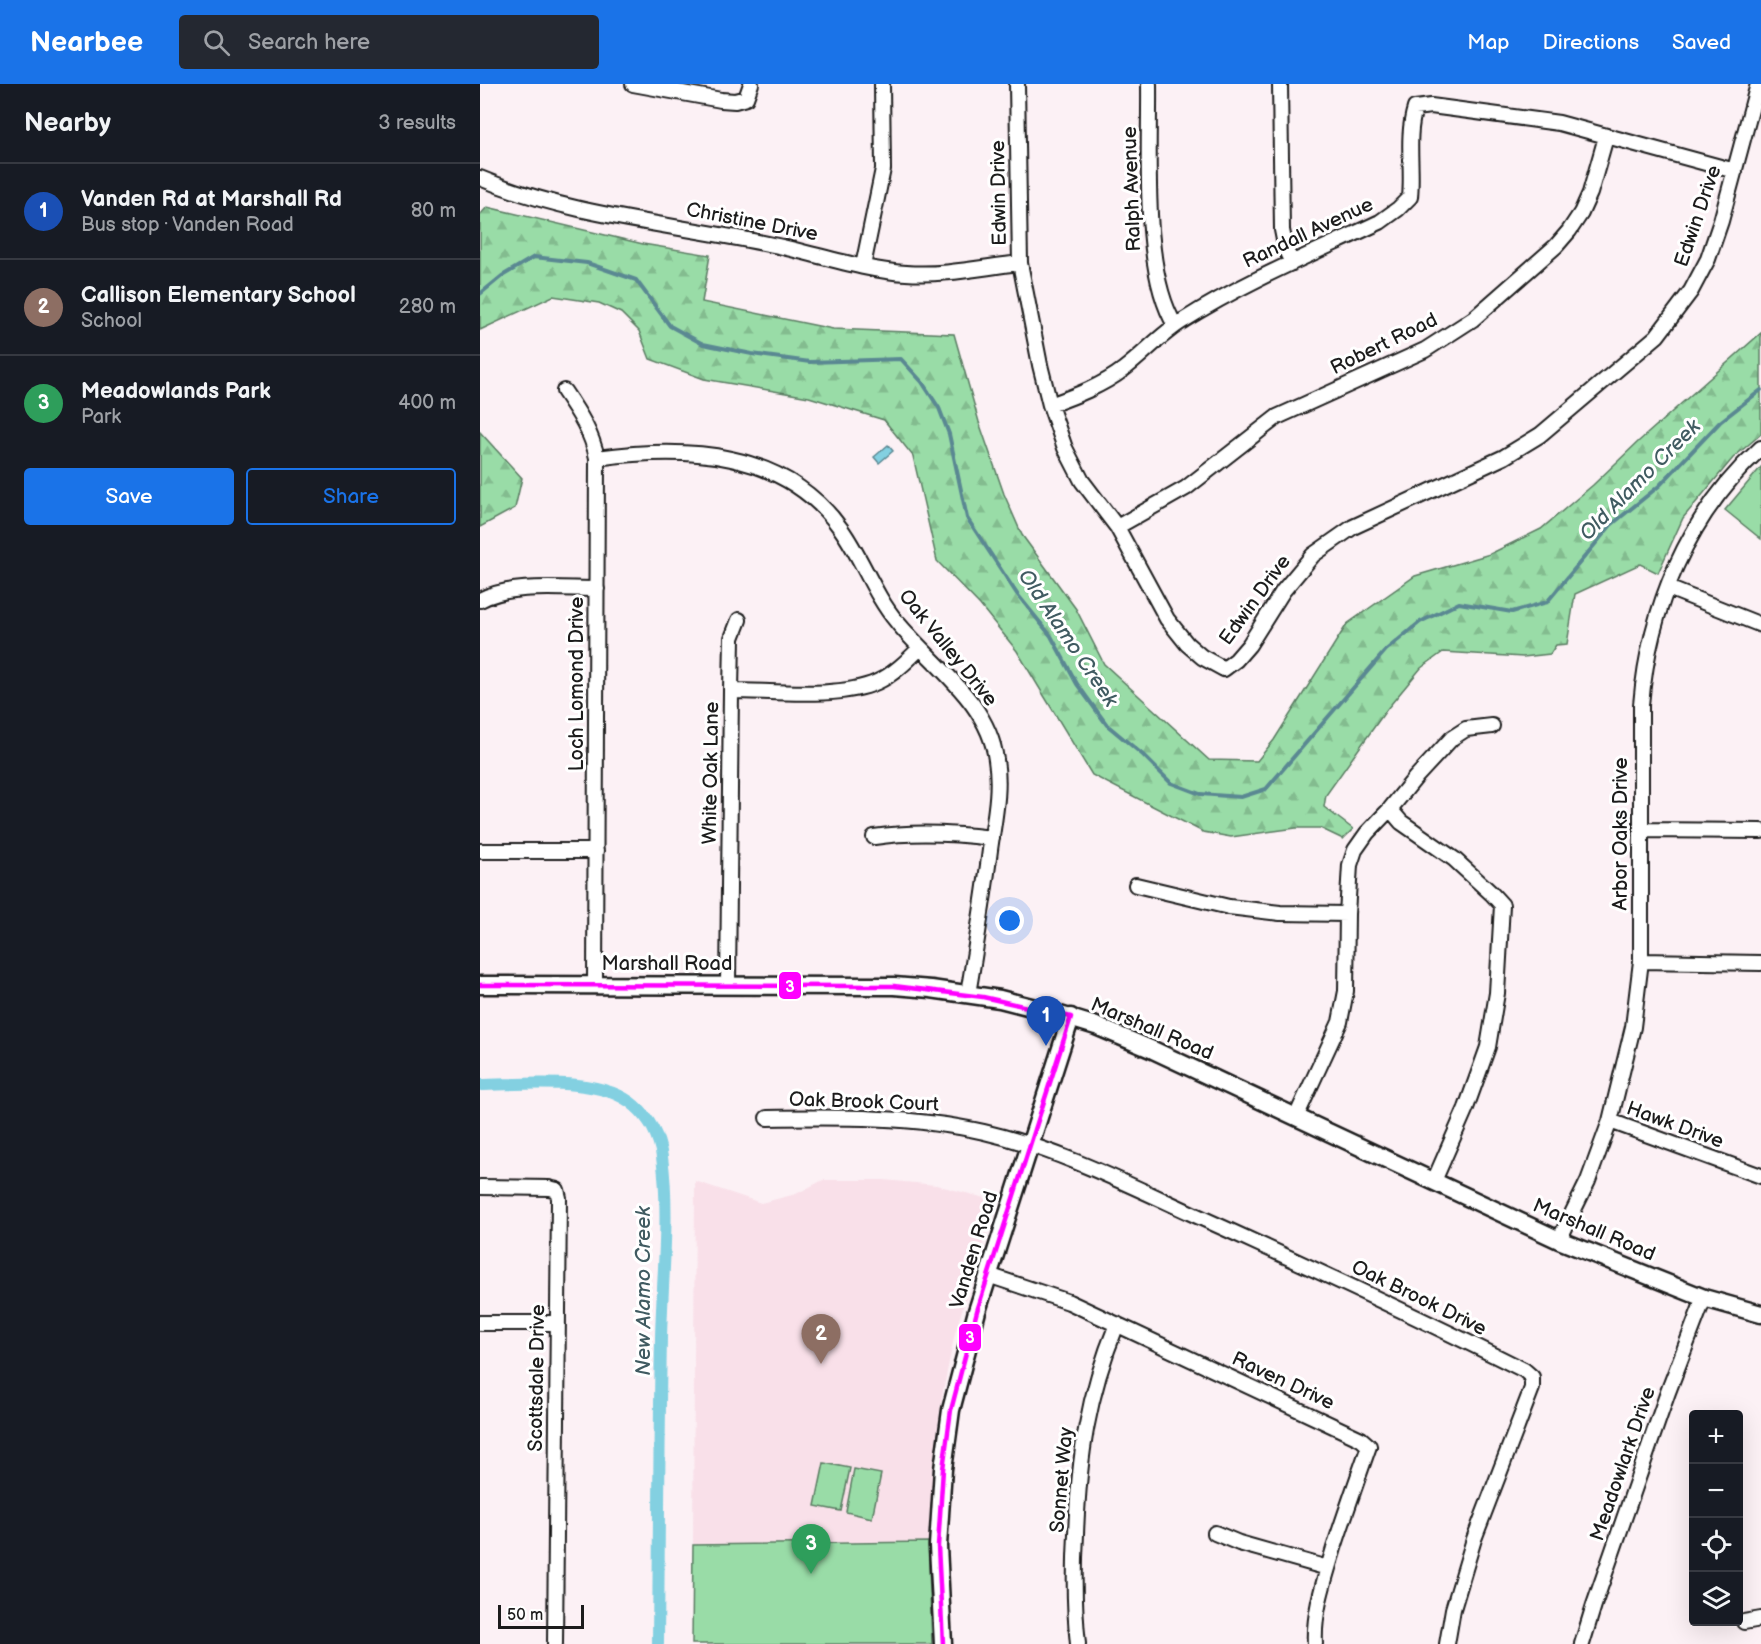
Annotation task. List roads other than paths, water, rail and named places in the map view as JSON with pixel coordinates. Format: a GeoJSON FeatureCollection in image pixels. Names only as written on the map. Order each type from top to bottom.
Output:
{"type":"FeatureCollection","features":[{"type":"Feature","properties":{"kind":"street"},"geometry":{"type":"LineString","coordinates":[[633,84],[735,101],[746,98],[751,84]]}},
{"type":"Feature","properties":{"kind":"street"},"geometry":{"type":"LineString","coordinates":[[863,266],[883,169],[882,84]]}},
{"type":"Feature","properties":{"kind":"street","name":"Edwin Drive"},"geometry":{"type":"LineString","coordinates":[[1017,84],[1020,263],[1050,405],[1065,448],[1082,481],[1117,527],[1167,619],[1187,644],[1202,657],[1224,669],[1249,645],[1283,591],[1313,555],[1353,527],[1504,457],[1540,435],[1657,336],[1691,291],[1708,259],[1722,221],[1758,84]]}},
{"type":"Feature","properties":{"kind":"street","name":"Ralph Avenue"},"geometry":{"type":"LineString","coordinates":[[1149,84],[1151,235],[1155,265],[1167,313],[1174,325]]}},
{"type":"Feature","properties":{"kind":"street"},"geometry":{"type":"LineString","coordinates":[[1280,84],[1282,230],[1286,250],[1292,263]]}},
{"type":"Feature","properties":{"kind":"street","name":"Randall Avenue"},"geometry":{"type":"LineString","coordinates":[[1050,405],[1100,384],[1122,370],[1174,325],[1241,286],[1380,222],[1398,209],[1410,197],[1410,133],[1415,108],[1431,106],[1559,123],[1735,171]]}},
{"type":"Feature","properties":{"kind":"street","name":"Robert Road"},"geometry":{"type":"LineString","coordinates":[[1117,527],[1186,488],[1278,417],[1425,350],[1473,319],[1556,246],[1569,231],[1590,193],[1606,137]]}},
{"type":"Feature","properties":{"kind":"street","name":"Christine Drive"},"geometry":{"type":"LineString","coordinates":[[480,178],[518,193],[559,205],[772,245],[891,272],[920,273],[1020,263]]}},
{"type":"Feature","properties":{"kind":"street","name":"Loch Lomond Drive"},"geometry":{"type":"LineString","coordinates":[[564,391],[590,433],[597,458],[595,985]]}},
{"type":"Feature","properties":{"kind":"street","name":"Arbor Oaks Drive"},"geometry":{"type":"LineString","coordinates":[[1559,1240],[1588,1180],[1610,1121],[1633,1027],[1641,961],[1641,705],[1644,670],[1658,612],[1685,545],[1715,498],[1744,463],[1761,448]]}},
{"type":"Feature","properties":{"kind":"street","name":"Oak Valley Drive"},"geometry":{"type":"LineString","coordinates":[[597,458],[640,453],[700,454],[755,464],[781,476],[816,501],[832,517],[895,620],[974,704],[988,732],[996,758],[998,784],[983,906],[968,994]]}},
{"type":"Feature","properties":{"kind":"street"},"geometry":{"type":"LineString","coordinates":[[1668,588],[1761,625]]}},
{"type":"Feature","properties":{"kind":"street"},"geometry":{"type":"LineString","coordinates":[[480,600],[510,590],[597,589]]}},
{"type":"Feature","properties":{"kind":"street"},"geometry":{"type":"LineString","coordinates":[[731,691],[732,638],[739,620]]}},
{"type":"Feature","properties":{"kind":"street","name":"White Oak Lane"},"geometry":{"type":"LineString","coordinates":[[728,985],[731,691],[838,692],[859,688],[879,681],[920,648]]}},
{"type":"Feature","properties":{"kind":"street"},"geometry":{"type":"LineString","coordinates":[[1296,1116],[1340,1022],[1344,1007],[1350,865],[1355,850],[1367,833],[1452,738],[1466,729],[1492,726]]}},
{"type":"Feature","properties":{"kind":"street"},"geometry":{"type":"LineString","coordinates":[[1390,809],[1401,822],[1454,859],[1502,905],[1497,993],[1488,1047],[1466,1108],[1434,1182]]}},
{"type":"Feature","properties":{"kind":"street"},"geometry":{"type":"LineString","coordinates":[[1641,830],[1761,831]]}},
{"type":"Feature","properties":{"kind":"street"},"geometry":{"type":"LineString","coordinates":[[874,837],[904,833],[946,833],[992,838]]}},
{"type":"Feature","properties":{"kind":"street"},"geometry":{"type":"LineString","coordinates":[[480,851],[596,851]]}},
{"type":"Feature","properties":{"kind":"street"},"geometry":{"type":"LineString","coordinates":[[1136,885],[1229,907],[1280,913],[1347,914]]}},
{"type":"Feature","properties":{"kind":"street"},"geometry":{"type":"LineString","coordinates":[[1641,961],[1761,963]]}},
{"type":"Feature","properties":{"kind":"street","name":"Marshall Road"},"geometry":{"type":"LineString","coordinates":[[480,985],[894,986],[1000,999],[1071,1017],[1128,1039],[1559,1240],[1704,1298],[1761,1314]]}},
{"type":"Feature","properties":{"kind":"street","name":"Vanden Road"},"geometry":{"type":"LineString","coordinates":[[943,1644],[938,1546],[943,1469],[951,1410],[988,1275],[1071,1017]]}},
{"type":"Feature","properties":{"kind":"street","name":"Oak Brook Court"},"geometry":{"type":"LineString","coordinates":[[767,1118],[913,1120],[985,1132],[1029,1144]]}},
{"type":"Feature","properties":{"kind":"street","name":"Hawk Drive"},"geometry":{"type":"LineString","coordinates":[[1610,1121],[1761,1176]]}},
{"type":"Feature","properties":{"kind":"street","name":"Oak Brook Drive"},"geometry":{"type":"LineString","coordinates":[[1029,1144],[1081,1164],[1286,1256],[1494,1355],[1524,1370],[1532,1377],[1532,1388],[1474,1539],[1453,1609],[1447,1644]]}},
{"type":"Feature","properties":{"kind":"street","name":"Scottsdale Drive"},"geometry":{"type":"LineString","coordinates":[[480,1187],[536,1187],[557,1190],[559,1211],[555,1644]]}},
{"type":"Feature","properties":{"kind":"street","name":"Raven Drive"},"geometry":{"type":"LineString","coordinates":[[988,1275],[1069,1302],[1361,1438],[1369,1446],[1328,1568],[1317,1612],[1314,1631],[1315,1644]]}},
{"type":"Feature","properties":{"kind":"street","name":"Meadowlark Drive"},"geometry":{"type":"LineString","coordinates":[[1582,1644],[1668,1392],[1704,1298]]}},
{"type":"Feature","properties":{"kind":"street"},"geometry":{"type":"LineString","coordinates":[[480,1323],[557,1323]]}},
{"type":"Feature","properties":{"kind":"street","name":"Sonnet Way"},"geometry":{"type":"LineString","coordinates":[[1078,1644],[1074,1564],[1078,1473],[1088,1415],[1100,1366],[1117,1324]]}},
{"type":"Feature","properties":{"kind":"street"},"geometry":{"type":"LineString","coordinates":[[1215,1533],[1239,1543],[1328,1568]]}},
{"type":"Feature","properties":{"kind":"street"},"geometry":{"type":"LineString","coordinates":[[1744,1622],[1761,1619]]}},
{"type":"Feature","properties":{"kind":"water"},"geometry":{"type":"Polygon","coordinates":[[[888,445],[893,451],[879,463],[874,457],[888,445]]]}},
{"type":"Feature","properties":{"kind":"waterway","name":"Old Alamo Creek"},"geometry":{"type":"LineString","coordinates":[[480,294],[502,276],[534,257],[587,263],[636,280],[670,326],[703,344],[810,362],[901,359],[922,382],[939,408],[949,434],[967,518],[1017,594],[1051,636],[1077,684],[1107,725],[1143,755],[1171,783],[1200,794],[1241,797],[1266,789],[1386,650],[1420,622],[1459,603],[1512,612],[1547,602],[1611,525],[1659,486],[1720,422],[1761,390]]}},
{"type":"Feature","properties":{"kind":"waterway","name":"New Alamo Creek"},"geometry":{"type":"LineString","coordinates":[[480,1085],[539,1083],[602,1090],[620,1096],[635,1106],[649,1123],[659,1142],[664,1179],[665,1224],[661,1339],[658,1644]]}},
{"type":"Feature","properties":{"kind":"place","name":"Vanden Rd at Marshall Rd"},"geometry":{"type":"Point","coordinates":[1046,1046]}},
{"type":"Feature","properties":{"kind":"place","name":"Callison Elementary School"},"geometry":{"type":"Point","coordinates":[821,1364]}},
{"type":"Feature","properties":{"kind":"place","name":"Meadowlands Park"},"geometry":{"type":"Point","coordinates":[811,1574]}}]}
